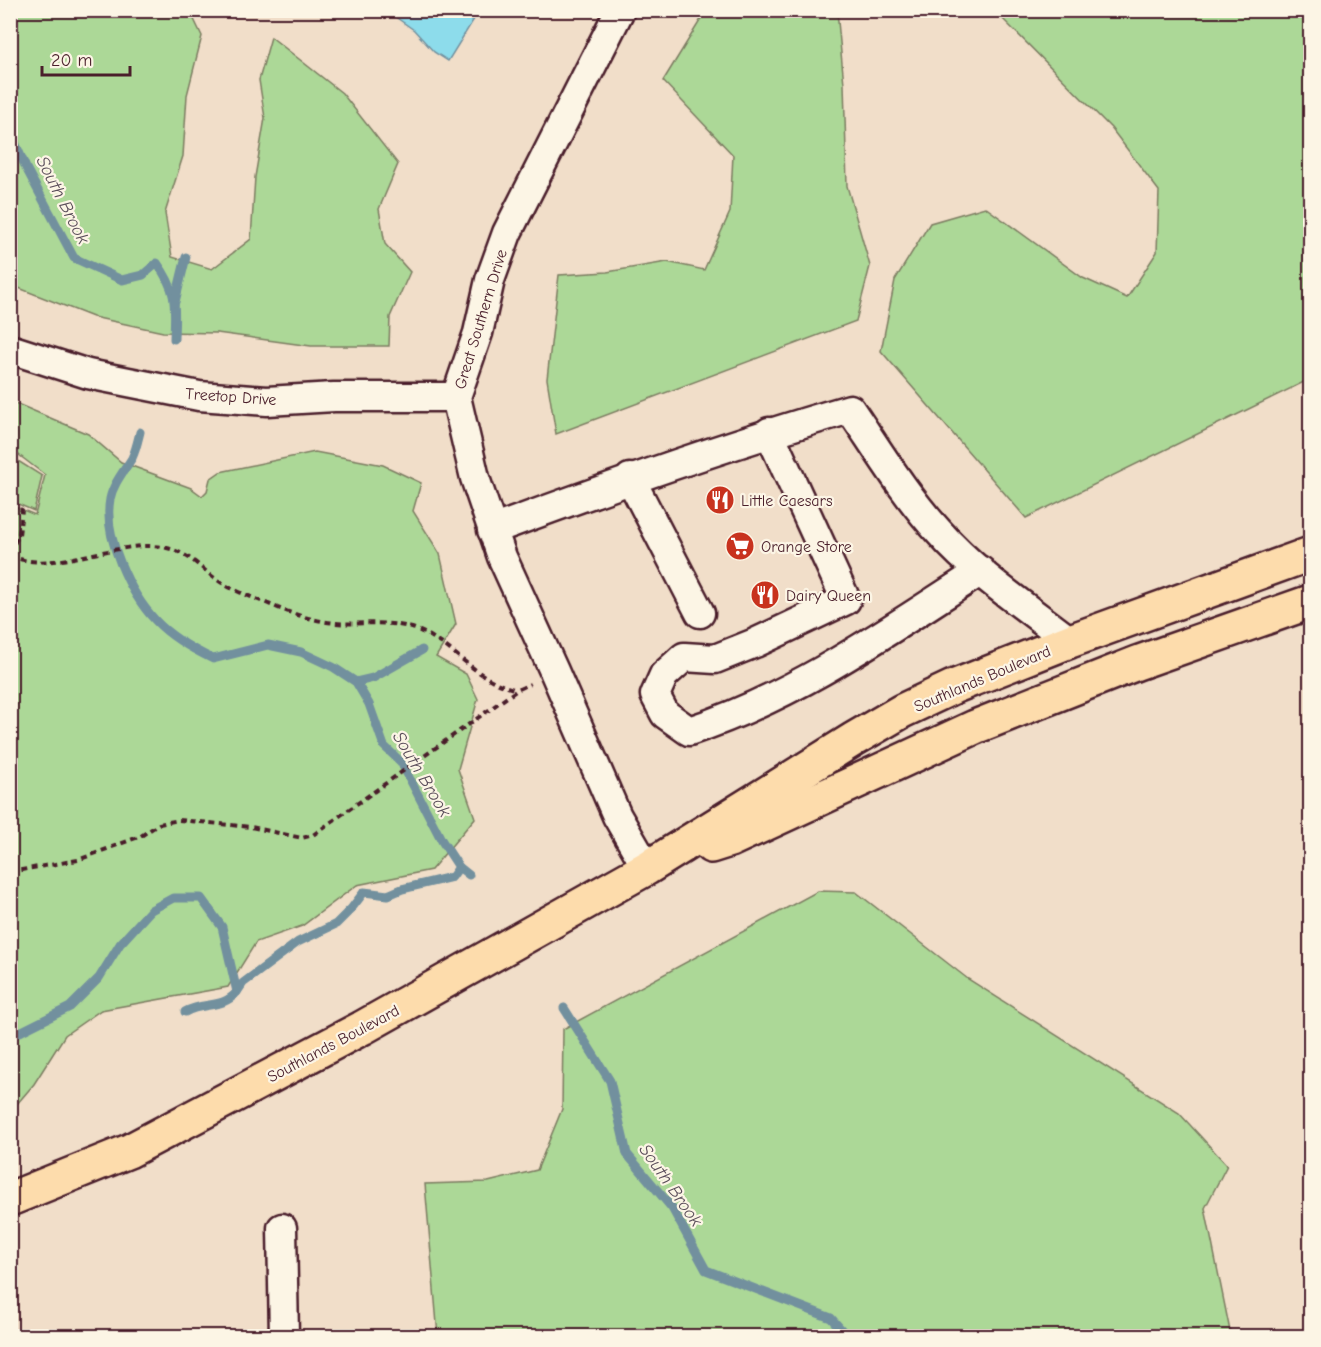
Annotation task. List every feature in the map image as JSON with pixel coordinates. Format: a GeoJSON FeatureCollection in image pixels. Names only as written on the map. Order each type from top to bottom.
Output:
{"type":"FeatureCollection","features":[{"type":"Feature","properties":{"kind":"main road","name":"Southlands Boulevard"},"geometry":{"type":"LineString","coordinates":[[10,1199],[129,1151],[362,1028],[647,868],[902,711],[953,687],[1070,641],[1311,554]]}},
{"type":"Feature","properties":{"kind":"main road","name":"Southlands Boulevard"},"geometry":{"type":"LineString","coordinates":[[647,868],[730,840],[986,723],[1137,663],[1311,602]]}},
{"type":"Feature","properties":{"kind":"street","name":"Great Southern Drive"},"geometry":{"type":"LineString","coordinates":[[620,10],[507,233],[490,280],[478,333],[456,397],[475,478],[502,557],[617,816],[647,868]]}},
{"type":"Feature","properties":{"kind":"street","name":"Treetop Drive"},"geometry":{"type":"LineString","coordinates":[[10,349],[88,374],[199,396],[267,401],[334,397],[456,397]]}},
{"type":"Feature","properties":{"kind":"street"},"geometry":{"type":"LineString","coordinates":[[492,530],[630,478],[769,432],[850,409],[906,492],[939,533],[981,571],[1070,641]]}},
{"type":"Feature","properties":{"kind":"street"},"geometry":{"type":"LineString","coordinates":[[769,432],[846,600],[716,659],[684,657],[664,675],[655,695],[665,714],[688,731],[727,718],[807,678],[887,631],[981,571]]}},
{"type":"Feature","properties":{"kind":"street"},"geometry":{"type":"LineString","coordinates":[[630,478],[700,613]]}},
{"type":"Feature","properties":{"kind":"street"},"geometry":{"type":"LineString","coordinates":[[282,1228],[284,1336]]}},
{"type":"Feature","properties":{"kind":"path"},"geometry":{"type":"LineString","coordinates":[[10,505],[22,510],[19,535],[10,553],[21,560],[44,563],[94,552],[134,548],[167,548],[200,564],[216,580],[292,614],[334,623],[389,623],[412,628],[432,637],[495,682],[517,690],[313,835],[302,838],[250,827],[179,820],[159,824],[141,836],[78,860],[10,872]]}},
{"type":"Feature","properties":{"kind":"green space"},"geometry":{"type":"Polygon","coordinates":[[[11,10],[190,11],[202,36],[187,95],[183,156],[165,213],[172,257],[212,269],[251,239],[255,177],[265,118],[259,80],[271,37],[342,93],[398,164],[379,209],[385,244],[410,272],[390,317],[389,346],[311,346],[217,333],[163,332],[93,317],[11,285],[11,10]]]}},
{"type":"Feature","properties":{"kind":"green space"},"geometry":{"type":"Polygon","coordinates":[[[706,11],[837,11],[844,84],[847,186],[870,266],[856,321],[556,434],[547,379],[559,275],[607,272],[667,262],[704,270],[730,212],[733,155],[663,81],[706,11]]]}},
{"type":"Feature","properties":{"kind":"green space"},"geometry":{"type":"Polygon","coordinates":[[[995,11],[1310,11],[1310,379],[1026,518],[881,351],[895,280],[930,223],[985,207],[1083,278],[1127,298],[1157,252],[1159,191],[1111,128],[995,11]]]}},
{"type":"Feature","properties":{"kind":"green space"},"geometry":{"type":"Polygon","coordinates":[[[15,403],[88,434],[121,462],[191,488],[202,496],[207,491],[210,479],[220,472],[315,452],[383,465],[421,483],[413,511],[440,554],[456,624],[436,657],[466,674],[478,699],[458,769],[475,818],[431,870],[357,885],[302,926],[256,942],[228,987],[101,1010],[65,1035],[34,1084],[11,1111],[11,505],[35,515],[45,475],[11,449],[11,412],[15,403]]]}},
{"type":"Feature","properties":{"kind":"green space"},"geometry":{"type":"Polygon","coordinates":[[[10,456],[42,476],[34,511],[11,501],[10,456]]]}},
{"type":"Feature","properties":{"kind":"green space"},"geometry":{"type":"Polygon","coordinates":[[[818,891],[856,892],[968,979],[1179,1113],[1227,1165],[1205,1208],[1231,1336],[438,1336],[425,1184],[488,1182],[537,1170],[562,1109],[563,1029],[818,891]]]}},
{"type":"Feature","properties":{"kind":"water"},"geometry":{"type":"Polygon","coordinates":[[[387,11],[479,11],[448,61],[434,52],[414,30],[387,11]]]}},
{"type":"Feature","properties":{"kind":"waterway","name":"South Brook"},"geometry":{"type":"LineString","coordinates":[[10,131],[26,168],[74,258],[122,280],[143,275],[157,263],[169,282],[174,299],[174,339]]}},
{"type":"Feature","properties":{"kind":"waterway"},"geometry":{"type":"LineString","coordinates":[[175,302],[186,257]]}},
{"type":"Feature","properties":{"kind":"waterway","name":"South Brook"},"geometry":{"type":"LineString","coordinates":[[140,432],[132,458],[111,493],[109,514],[115,547],[121,564],[146,610],[176,638],[213,659],[268,645],[301,652],[333,667],[356,682],[369,704],[384,746],[401,762],[442,841],[459,867],[469,875]]}},
{"type":"Feature","properties":{"kind":"waterway"},"geometry":{"type":"LineString","coordinates":[[356,682],[373,678],[422,650]]}},
{"type":"Feature","properties":{"kind":"waterway"},"geometry":{"type":"LineString","coordinates":[[10,1037],[70,1007],[99,978],[120,944],[151,910],[173,898],[201,898],[222,927],[237,992],[243,983],[298,942],[336,924],[364,892],[388,895],[402,889],[452,877],[459,867]]}},
{"type":"Feature","properties":{"kind":"waterway"},"geometry":{"type":"LineString","coordinates":[[185,1012],[225,1001],[237,992]]}},
{"type":"Feature","properties":{"kind":"waterway","name":"South Brook"},"geometry":{"type":"LineString","coordinates":[[564,1008],[610,1081],[627,1154],[672,1208],[706,1270],[831,1318],[847,1336]]}},
{"type":"Feature","properties":{"kind":"place","name":"Little Caesars"},"geometry":{"type":"Point","coordinates":[720,500]}},
{"type":"Feature","properties":{"kind":"place","name":"Orange Store"},"geometry":{"type":"Point","coordinates":[740,546]}},
{"type":"Feature","properties":{"kind":"place","name":"Dairy Queen"},"geometry":{"type":"Point","coordinates":[765,595]}}]}
